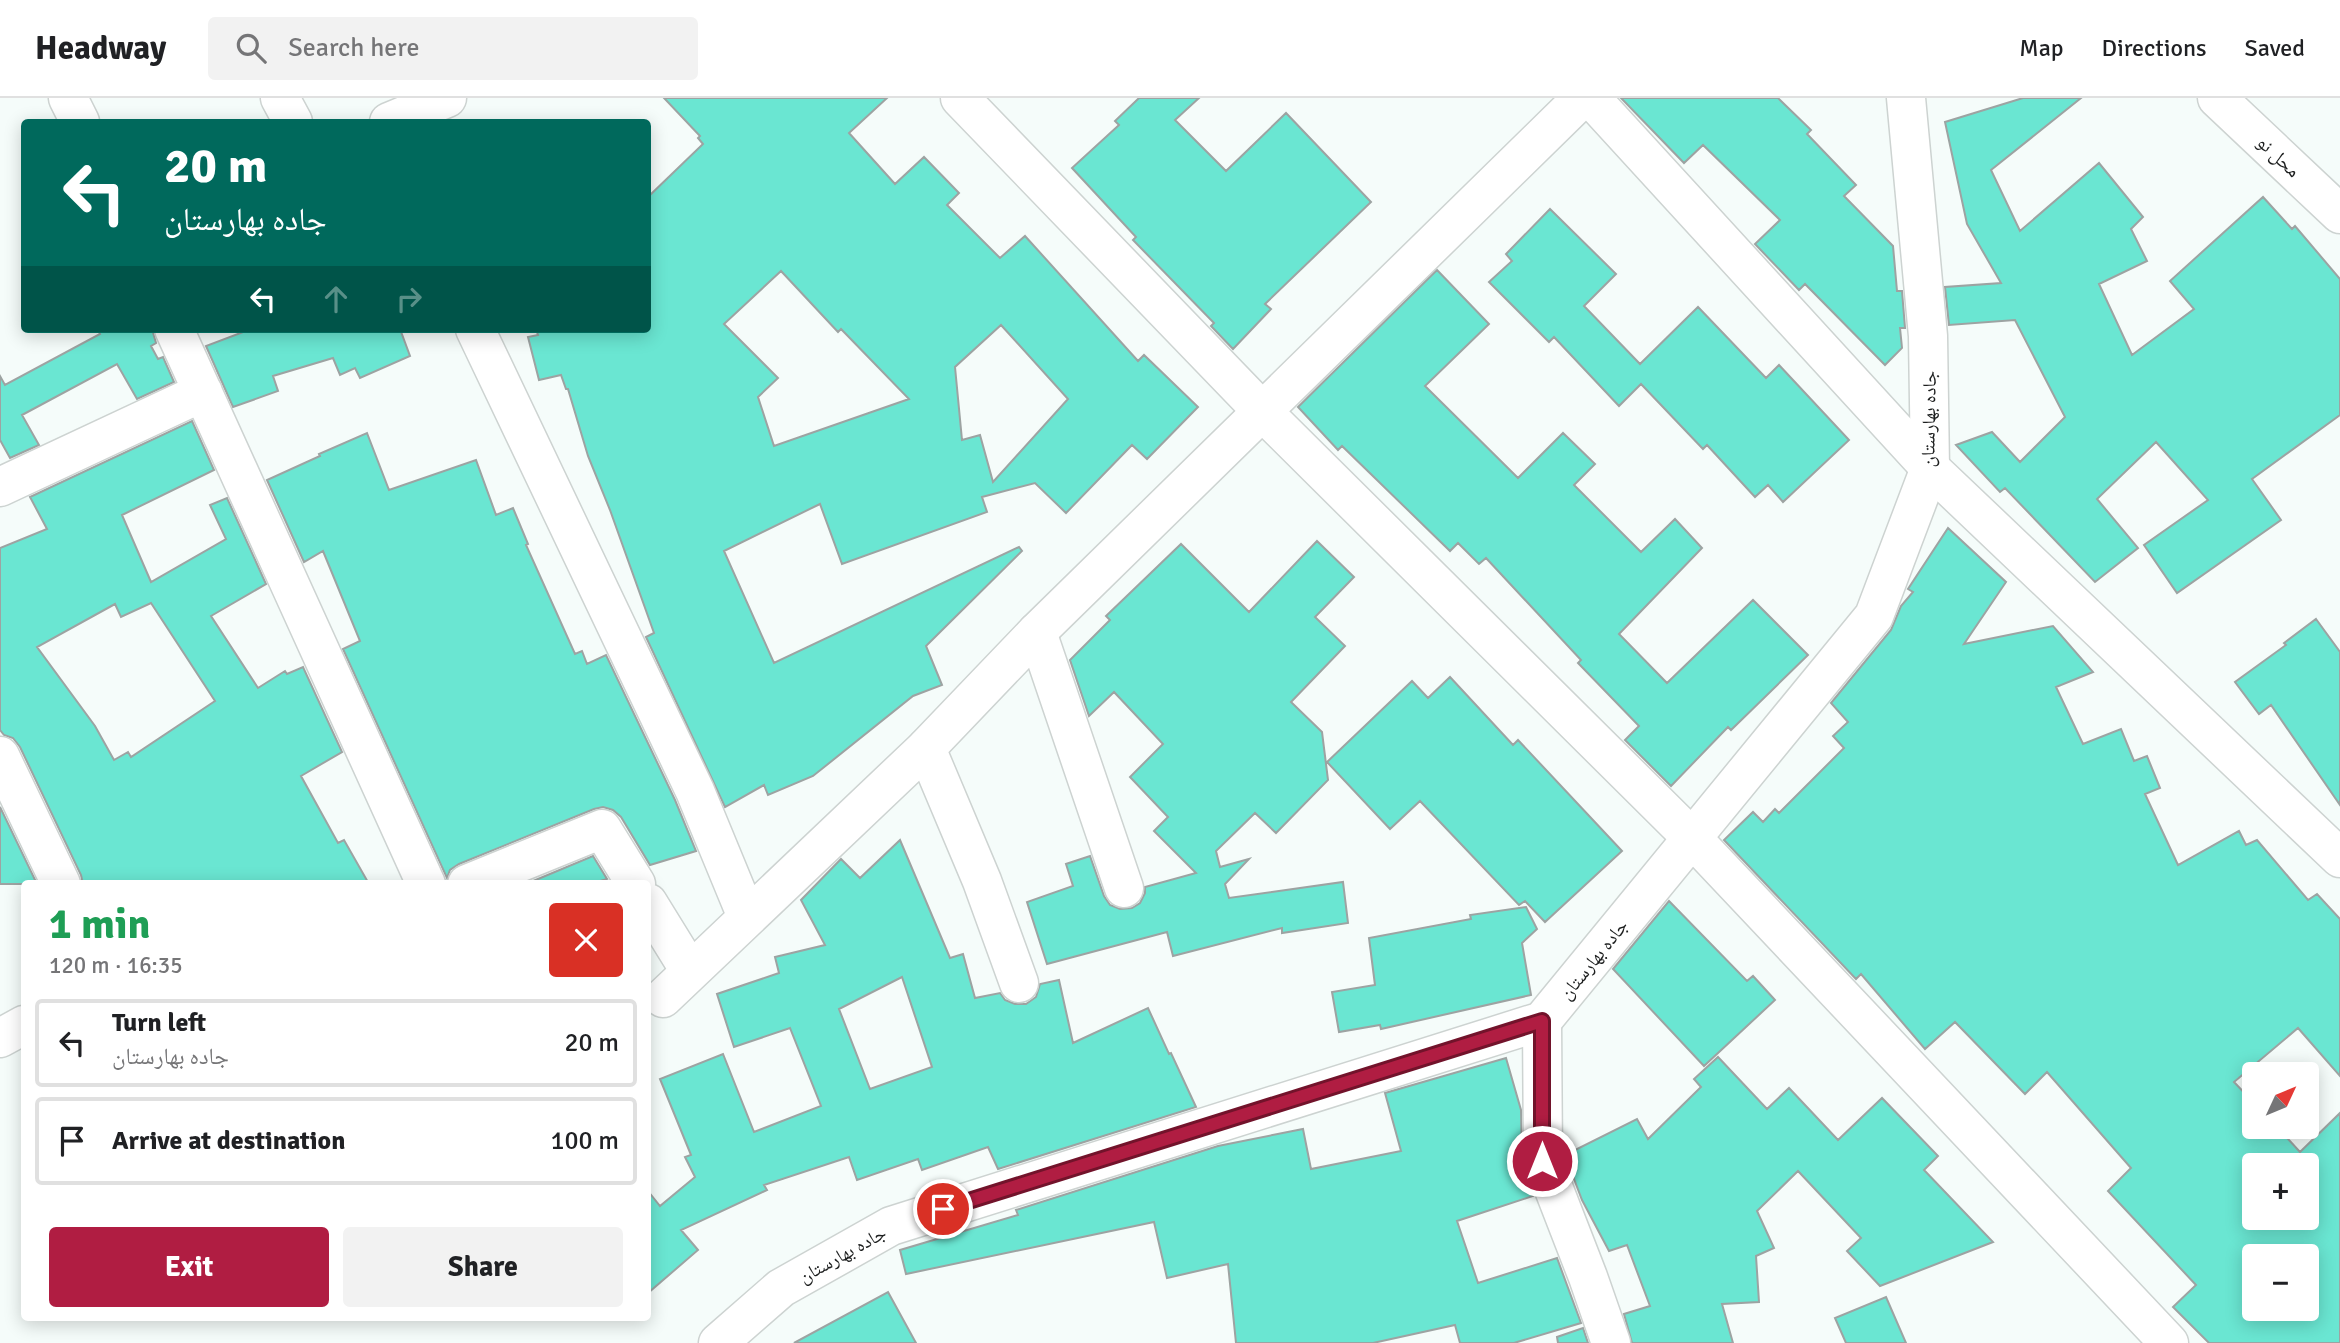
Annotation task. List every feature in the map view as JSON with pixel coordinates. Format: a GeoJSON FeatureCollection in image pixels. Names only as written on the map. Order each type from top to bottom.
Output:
{"type":"FeatureCollection","features":[{"type":"Feature","properties":{"kind":"street"},"geometry":{"type":"LineString","coordinates":[[68,98],[78,119]]}},
{"type":"Feature","properties":{"kind":"street"},"geometry":{"type":"LineString","coordinates":[[280,98],[291,119]]}},
{"type":"Feature","properties":{"kind":"street"},"geometry":{"type":"LineString","coordinates":[[396,119],[447,98]]}},
{"type":"Feature","properties":{"kind":"street"},"geometry":{"type":"LineString","coordinates":[[960,98],[1264,412],[1692,838],[2169,1343]]}},
{"type":"Feature","properties":{"kind":"street"},"geometry":{"type":"LineString","coordinates":[[663,998],[926,748],[1037,632],[1582,98]]}},
{"type":"Feature","properties":{"kind":"street"},"geometry":{"type":"LineString","coordinates":[[1591,98],[1930,468],[2340,858]]}},
{"type":"Feature","properties":{"kind":"street","name":"جاده بهارستان"},"geometry":{"type":"LineString","coordinates":[[718,1343],[780,1288],[891,1226],[1542,1021],[1874,616],[1930,468],[1928,336],[1906,98]]}},
{"type":"Feature","properties":{"kind":"street","name":"محل نو"},"geometry":{"type":"LineString","coordinates":[[2217,98],[2340,214]]}},
{"type":"Feature","properties":{"kind":"street"},"geometry":{"type":"LineString","coordinates":[[176,333],[424,880]]}},
{"type":"Feature","properties":{"kind":"street"},"geometry":{"type":"LineString","coordinates":[[477,333],[695,791],[747,917]]}},
{"type":"Feature","properties":{"kind":"street"},"geometry":{"type":"LineString","coordinates":[[0,487],[203,392]]}},
{"type":"Feature","properties":{"kind":"street"},"geometry":{"type":"LineString","coordinates":[[1037,632],[1124,888]]}},
{"type":"Feature","properties":{"kind":"street"},"geometry":{"type":"LineString","coordinates":[[926,748],[982,881],[1019,984]]}},
{"type":"Feature","properties":{"kind":"street"},"geometry":{"type":"LineString","coordinates":[[0,755],[59,880]]}},
{"type":"Feature","properties":{"kind":"street"},"geometry":{"type":"LineString","coordinates":[[477,880],[602,829],[634,880]]}},
{"type":"Feature","properties":{"kind":"street"},"geometry":{"type":"LineString","coordinates":[[651,908],[690,971]]}},
{"type":"Feature","properties":{"kind":"street"},"geometry":{"type":"LineString","coordinates":[[1542,1021],[1542,1161],[1611,1343]]}},
{"type":"Feature","properties":{"kind":"street"},"geometry":{"type":"LineString","coordinates":[[0,1038],[21,1027]]}},
{"type":"Feature","properties":{"kind":"building"},"geometry":{"type":"Polygon","coordinates":[[[664,98],[887,98],[849,133],[895,184],[924,157],[959,193],[947,205],[1000,258],[1025,236],[1138,361],[1144,355],[1198,407],[1147,459],[1132,445],[1066,513],[1035,483],[982,497],[987,512],[842,564],[820,504],[724,551],[774,663],[1019,547],[1022,551],[926,646],[942,685],[913,696],[813,776],[768,795],[764,785],[725,807],[646,637],[654,633],[588,456],[568,389],[561,375],[539,380],[528,337],[538,335],[537,333],[651,333],[651,194],[703,144],[698,138],[700,136],[664,98]],[[781,271],[724,324],[778,378],[758,397],[774,446],[909,399],[841,329],[838,332],[781,271]],[[1001,325],[955,367],[962,440],[980,435],[993,482],[1068,399],[1001,325]]]}},
{"type":"Feature","properties":{"kind":"building"},"geometry":{"type":"Polygon","coordinates":[[[1139,98],[1199,98],[1175,120],[1226,171],[1286,113],[1371,202],[1265,304],[1271,309],[1233,349],[1211,326],[1214,323],[1133,240],[1136,237],[1072,168],[1119,125],[1115,121],[1139,98]]]}},
{"type":"Feature","properties":{"kind":"building"},"geometry":{"type":"Polygon","coordinates":[[[1621,98],[1778,98],[1811,130],[1807,134],[1856,185],[1844,196],[1893,246],[1897,291],[1902,291],[1905,328],[1900,328],[1902,348],[1885,365],[1805,284],[1799,290],[1755,244],[1780,220],[1703,145],[1684,163],[1621,98]]]}},
{"type":"Feature","properties":{"kind":"building"},"geometry":{"type":"Polygon","coordinates":[[[2023,98],[2081,98],[1991,170],[2020,231],[2099,163],[2143,217],[2131,229],[2147,261],[2099,284],[2132,355],[2194,309],[2170,281],[2263,197],[2292,229],[2295,226],[2340,279],[2340,415],[2252,479],[2281,520],[2177,593],[2144,545],[2208,500],[2156,442],[2097,499],[2138,548],[2095,582],[2005,488],[2000,492],[1956,445],[1992,432],[2020,462],[2065,417],[2015,320],[1949,325],[1945,287],[2001,283],[1967,224],[1945,122],[2023,98]]]}},
{"type":"Feature","properties":{"kind":"building"},"geometry":{"type":"Polygon","coordinates":[[[1550,209],[1616,274],[1584,306],[1640,364],[1698,307],[1766,378],[1779,365],[1849,440],[1783,502],[1768,485],[1755,497],[1707,445],[1703,449],[1641,384],[1619,406],[1554,337],[1549,342],[1489,282],[1512,261],[1506,254],[1550,209]]]}},
{"type":"Feature","properties":{"kind":"building"},"geometry":{"type":"Polygon","coordinates":[[[1437,270],[1489,324],[1425,386],[1518,478],[1563,433],[1595,464],[1574,485],[1641,552],[1675,519],[1702,548],[1619,634],[1667,683],[1753,600],[1808,655],[1731,730],[1728,727],[1671,786],[1625,740],[1639,726],[1578,663],[1581,660],[1486,558],[1479,564],[1458,543],[1450,551],[1342,446],[1338,450],[1298,407],[1437,270]]]}},
{"type":"Feature","properties":{"kind":"building"},"geometry":{"type":"Polygon","coordinates":[[[153,333],[156,343],[151,346],[158,359],[163,357],[174,382],[137,399],[117,364],[22,415],[39,445],[10,458],[0,440],[0,376],[5,385],[100,334],[153,333]]]}},
{"type":"Feature","properties":{"kind":"building"},"geometry":{"type":"Polygon","coordinates":[[[240,333],[401,333],[410,356],[360,378],[355,368],[340,375],[333,358],[273,376],[278,391],[233,407],[206,346],[240,333]]]}},
{"type":"Feature","properties":{"kind":"building"},"geometry":{"type":"Polygon","coordinates":[[[192,421],[214,470],[122,515],[151,582],[226,539],[210,505],[227,498],[266,584],[211,616],[258,688],[285,671],[287,674],[303,667],[342,752],[301,776],[338,843],[344,840],[367,880],[82,880],[20,747],[13,738],[4,735],[0,730],[0,548],[47,529],[30,497],[192,421]],[[151,603],[121,617],[115,604],[37,647],[95,726],[114,760],[128,752],[131,757],[215,701],[151,603]]]}},
{"type":"Feature","properties":{"kind":"building"},"geometry":{"type":"Polygon","coordinates":[[[367,433],[389,490],[476,460],[496,515],[513,508],[528,544],[526,545],[575,654],[582,651],[587,664],[606,655],[675,800],[696,851],[650,865],[621,817],[613,810],[603,807],[459,864],[450,870],[447,878],[343,649],[360,641],[323,551],[304,562],[267,480],[367,433]]]}},
{"type":"Feature","properties":{"kind":"building"},"geometry":{"type":"Polygon","coordinates":[[[1948,528],[2006,582],[1964,644],[2053,626],[2093,672],[2056,687],[2083,744],[2121,729],[2134,761],[2147,756],[2160,788],[2145,794],[2178,865],[2239,831],[2246,845],[2257,840],[2308,900],[2317,894],[2340,919],[2340,1076],[2298,1028],[2258,1062],[2242,1062],[2242,1075],[2234,1082],[2242,1090],[2242,1139],[2288,1139],[2300,1152],[2313,1139],[2319,1139],[2319,1133],[2340,1113],[2340,1343],[2209,1343],[2173,1307],[2196,1285],[2108,1191],[2131,1168],[2047,1072],[2025,1094],[1955,1022],[1925,1049],[1861,974],[1856,979],[1724,840],[1753,812],[1763,822],[1775,809],[1779,813],[1844,748],[1833,736],[1848,722],[1831,703],[1891,630],[1901,606],[1913,592],[1908,589],[1948,528]]]}},
{"type":"Feature","properties":{"kind":"building"},"geometry":{"type":"Polygon","coordinates":[[[1317,541],[1354,577],[1315,617],[1345,646],[1291,702],[1322,732],[1328,780],[1276,833],[1255,813],[1216,851],[1220,867],[1249,859],[1225,884],[1229,898],[1343,882],[1348,923],[1282,933],[1282,928],[1173,956],[1167,932],[1047,964],[1027,902],[1073,886],[1066,864],[1090,856],[1104,896],[1110,905],[1120,909],[1132,908],[1140,903],[1145,887],[1196,873],[1154,831],[1168,817],[1130,777],[1163,744],[1114,692],[1089,716],[1070,660],[1110,620],[1106,616],[1181,544],[1249,612],[1317,541]]]}},
{"type":"Feature","properties":{"kind":"building"},"geometry":{"type":"Polygon","coordinates":[[[2316,619],[2340,652],[2340,805],[2271,705],[2259,714],[2235,682],[2286,645],[2284,643],[2316,619]]]}},
{"type":"Feature","properties":{"kind":"building"},"geometry":{"type":"Polygon","coordinates":[[[1450,677],[1513,745],[1518,740],[1622,851],[1545,922],[1525,901],[1519,905],[1420,801],[1390,829],[1327,762],[1412,681],[1428,698],[1450,677]]]}},
{"type":"Feature","properties":{"kind":"building"},"geometry":{"type":"Polygon","coordinates":[[[0,807],[35,880],[21,880],[21,884],[0,884],[0,807]]]}},
{"type":"Feature","properties":{"kind":"building"},"geometry":{"type":"Polygon","coordinates":[[[900,840],[950,958],[963,954],[975,998],[1000,993],[1005,1000],[1026,1004],[1036,997],[1040,984],[1059,980],[1073,1043],[1148,1008],[1196,1107],[998,1169],[988,1147],[922,1170],[918,1159],[857,1180],[849,1157],[764,1185],[767,1190],[681,1230],[698,1250],[651,1290],[651,1195],[660,1206],[695,1177],[685,1157],[691,1155],[660,1079],[723,1054],[754,1132],[821,1106],[790,1028],[734,1047],[717,994],[779,973],[775,957],[825,945],[801,900],[841,859],[860,878],[900,840]],[[902,977],[839,1009],[870,1089],[932,1067],[902,977]]]}},
{"type":"Feature","properties":{"kind":"building"},"geometry":{"type":"Polygon","coordinates":[[[593,856],[607,879],[604,880],[536,880],[593,856]]]}},
{"type":"Feature","properties":{"kind":"building"},"geometry":{"type":"Polygon","coordinates":[[[1669,901],[1747,981],[1753,976],[1775,1000],[1704,1066],[1613,969],[1669,901]]]}},
{"type":"Feature","properties":{"kind":"building"},"geometry":{"type":"Polygon","coordinates":[[[1526,907],[1537,929],[1522,943],[1531,995],[1381,1029],[1380,1025],[1339,1032],[1332,992],[1375,985],[1369,938],[1471,919],[1470,915],[1526,907]]]}},
{"type":"Feature","properties":{"kind":"building"},"geometry":{"type":"Polygon","coordinates":[[[1718,1057],[1767,1109],[1789,1088],[1838,1140],[1882,1098],[1938,1156],[1924,1170],[1993,1242],[1880,1286],[1847,1251],[1861,1238],[1798,1171],[1757,1211],[1774,1248],[1756,1256],[1759,1302],[1722,1304],[1733,1343],[1632,1343],[1624,1314],[1650,1306],[1627,1245],[1609,1251],[1582,1200],[1565,1155],[1637,1119],[1648,1139],[1701,1087],[1694,1079],[1718,1057]]]}},
{"type":"Feature","properties":{"kind":"building"},"geometry":{"type":"Polygon","coordinates":[[[1506,1058],[1521,1110],[1522,1168],[1533,1196],[1457,1221],[1478,1283],[1557,1258],[1581,1323],[1514,1343],[1460,1343],[1455,1325],[1373,1343],[1236,1343],[1228,1264],[1167,1278],[1154,1222],[906,1274],[900,1250],[1018,1215],[1016,1210],[1218,1146],[1303,1129],[1311,1169],[1401,1151],[1385,1093],[1506,1058]]]}},
{"type":"Feature","properties":{"kind":"building"},"geometry":{"type":"Polygon","coordinates":[[[888,1292],[916,1343],[794,1343],[888,1292]]]}},
{"type":"Feature","properties":{"kind":"building"},"geometry":{"type":"Polygon","coordinates":[[[1886,1297],[1906,1343],[1846,1343],[1835,1318],[1886,1297]]]}},
{"type":"Feature","properties":{"kind":"building"},"geometry":{"type":"Polygon","coordinates":[[[1583,1328],[1588,1343],[1558,1343],[1557,1337],[1583,1328]]]}},
{"type":"Feature","properties":{"kind":"route"},"geometry":{"type":"LineString","coordinates":[[943,1209],[1542,1021],[1542,1161]]}}]}
